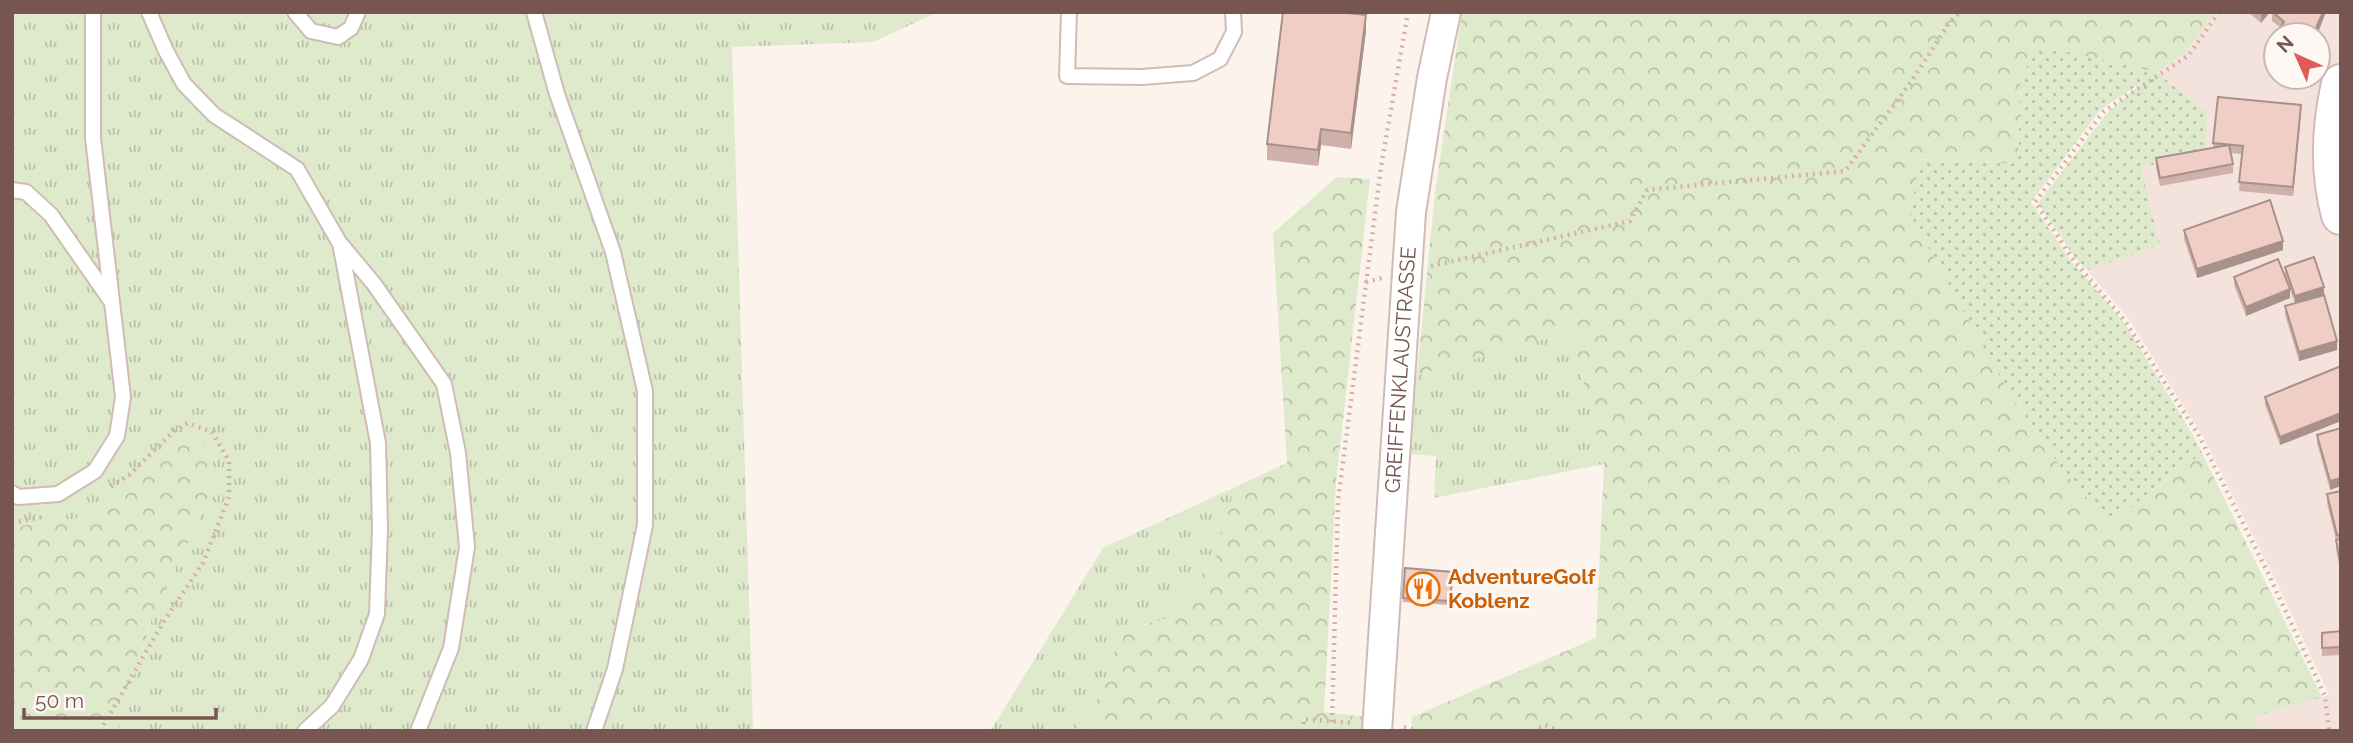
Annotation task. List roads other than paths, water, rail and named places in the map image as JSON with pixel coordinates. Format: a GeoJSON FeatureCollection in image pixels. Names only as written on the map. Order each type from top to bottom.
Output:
{"type":"FeatureCollection","features":[{"type":"Feature","properties":{"kind":"main road"},"geometry":{"type":"LineString","coordinates":[[2341,84],[2332,141],[2333,173],[2341,215]]}},
{"type":"Feature","properties":{"kind":"street","name":"GREIFFENKLAUSTRASSE"},"geometry":{"type":"LineString","coordinates":[[1377,731],[1413,199],[1432,78],[1446,12]]}},
{"type":"Feature","properties":{"kind":"lane"},"geometry":{"type":"LineString","coordinates":[[12,493],[18,497],[58,494],[95,471],[117,436],[123,397],[93,138],[93,12]]}},
{"type":"Feature","properties":{"kind":"lane"},"geometry":{"type":"LineString","coordinates":[[149,12],[184,84],[214,114],[297,169],[339,242],[374,284],[444,384],[458,453],[467,547],[450,648],[418,731]]}},
{"type":"Feature","properties":{"kind":"lane"},"geometry":{"type":"LineString","coordinates":[[295,12],[311,31],[338,37],[351,28],[358,12]]}},
{"type":"Feature","properties":{"kind":"lane"},"geometry":{"type":"LineString","coordinates":[[534,12],[557,94],[613,252],[645,391],[645,525],[615,669],[594,731]]}},
{"type":"Feature","properties":{"kind":"lane"},"geometry":{"type":"LineString","coordinates":[[1069,12],[1067,76],[1142,77],[1193,74],[1220,59],[1234,32],[1233,12]]}},
{"type":"Feature","properties":{"kind":"lane"},"geometry":{"type":"LineString","coordinates":[[12,190],[26,192],[51,215],[113,304]]}},
{"type":"Feature","properties":{"kind":"lane"},"geometry":{"type":"LineString","coordinates":[[305,731],[332,706],[340,694],[361,659],[377,614],[380,529],[378,443],[339,242]]}},
{"type":"Feature","properties":{"kind":"place","name":"AdventureGolf Koblenz"},"geometry":{"type":"Point","coordinates":[1423,589]}}]}
